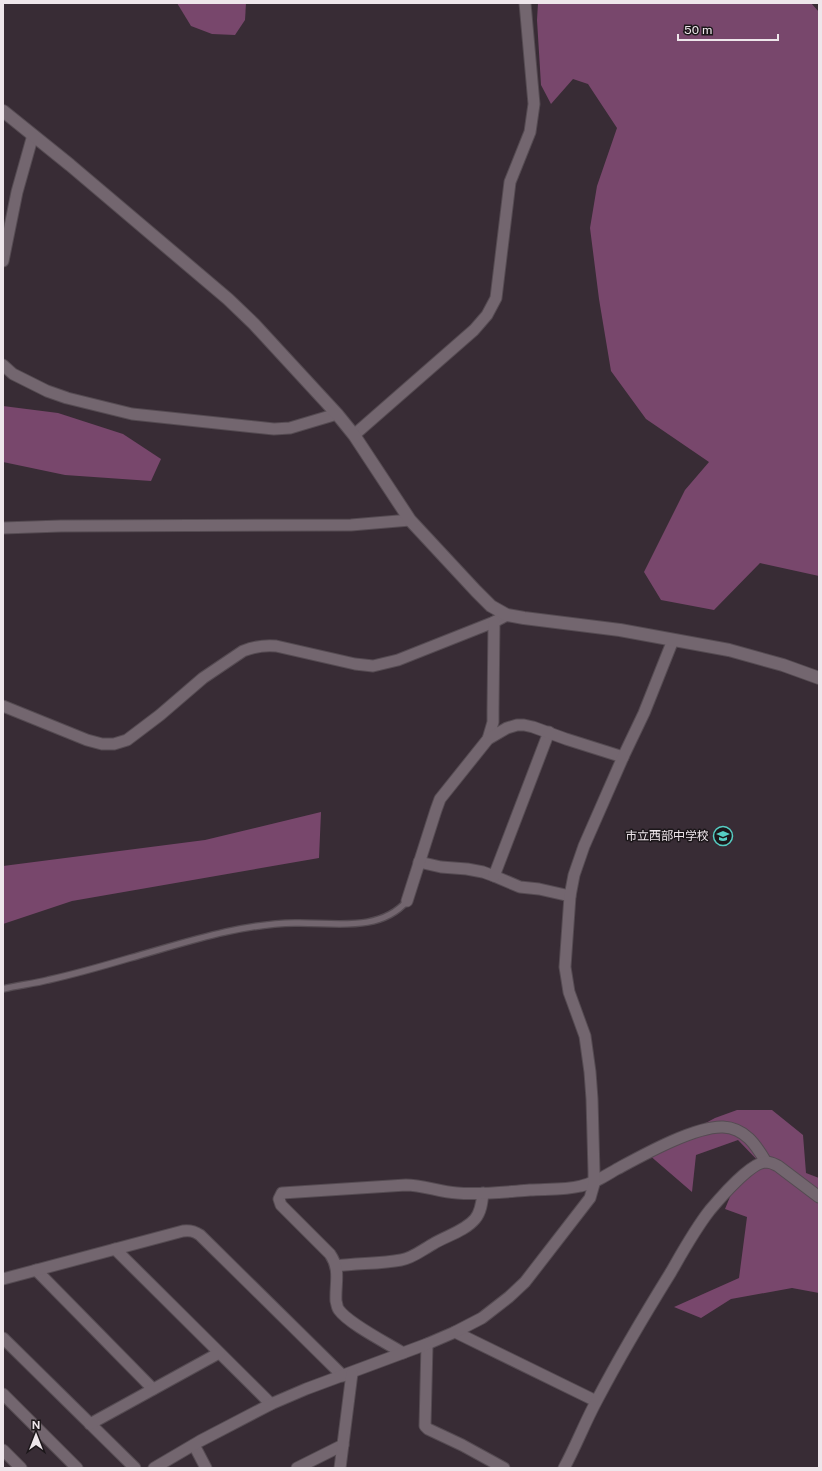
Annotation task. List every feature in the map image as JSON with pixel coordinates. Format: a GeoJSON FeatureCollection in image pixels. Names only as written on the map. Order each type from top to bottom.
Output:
{"type":"FeatureCollection","features":[{"type":"Feature","properties":{"kind":"street"},"geometry":{"type":"LineString","coordinates":[[354,435],[474,330],[487,315],[496,298],[510,182],[530,132],[534,104],[525,3]]}},
{"type":"Feature","properties":{"kind":"street"},"geometry":{"type":"LineString","coordinates":[[3,111],[228,299],[269,340],[337,414],[354,435],[410,520],[491,606],[507,615],[620,630],[748,655],[783,665],[819,678]]}},
{"type":"Feature","properties":{"kind":"street"},"geometry":{"type":"LineString","coordinates":[[3,261],[16,192],[33,135]]}},
{"type":"Feature","properties":{"kind":"street"},"geometry":{"type":"LineString","coordinates":[[3,365],[13,374],[47,391],[67,398],[132,414],[274,429],[290,428],[337,414]]}},
{"type":"Feature","properties":{"kind":"street"},"geometry":{"type":"LineString","coordinates":[[3,528],[69,526],[351,525],[410,520]]}},
{"type":"Feature","properties":{"kind":"street"},"geometry":{"type":"LineString","coordinates":[[3,706],[87,740],[102,744],[114,744],[127,740],[203,678],[243,651],[249,649],[268,645],[276,646],[355,664],[373,666],[398,660],[494,622],[507,615]]}},
{"type":"Feature","properties":{"kind":"street"},"geometry":{"type":"LineString","coordinates":[[488,739],[493,722],[494,622]]}},
{"type":"Feature","properties":{"kind":"street"},"geometry":{"type":"LineString","coordinates":[[154,1468],[271,1404],[306,1389],[428,1344],[482,1318],[509,1297],[525,1282],[590,1198],[594,1182],[592,1099],[585,1036],[569,992],[565,967],[570,896],[574,875],[584,846],[644,713],[673,640]]}},
{"type":"Feature","properties":{"kind":"street"},"geometry":{"type":"LineString","coordinates":[[407,902],[411,895],[440,799],[488,739],[506,728],[517,725],[533,726],[623,757]]}},
{"type":"Feature","properties":{"kind":"street"},"geometry":{"type":"LineString","coordinates":[[494,876],[549,732]]}},
{"type":"Feature","properties":{"kind":"street"},"geometry":{"type":"LineString","coordinates":[[420,862],[440,867],[467,869],[494,876],[520,888],[538,889],[570,896]]}},
{"type":"Feature","properties":{"kind":"street"},"geometry":{"type":"LineString","coordinates":[[403,1353],[349,1320],[338,1309],[336,1302],[336,1266],[330,1254],[281,1205],[279,1199],[282,1193],[414,1185],[456,1193],[483,1193],[574,1187],[594,1182],[642,1156],[702,1130],[716,1127],[732,1129],[746,1135],[758,1149],[766,1162]]}},
{"type":"Feature","properties":{"kind":"street"},"geometry":{"type":"LineString","coordinates":[[564,1468],[578,1442],[596,1401],[645,1313],[709,1211],[723,1196],[755,1166],[766,1162],[771,1162],[819,1197]]}},
{"type":"Feature","properties":{"kind":"street"},"geometry":{"type":"LineString","coordinates":[[336,1266],[357,1263],[400,1261],[412,1257],[432,1244],[463,1229],[475,1220],[479,1213],[483,1193]]}},
{"type":"Feature","properties":{"kind":"street"},"geometry":{"type":"LineString","coordinates":[[3,1279],[183,1231],[195,1231],[200,1234],[347,1374],[343,1445],[340,1468]]}},
{"type":"Feature","properties":{"kind":"street"},"geometry":{"type":"LineString","coordinates":[[116,1249],[271,1404]]}},
{"type":"Feature","properties":{"kind":"street"},"geometry":{"type":"LineString","coordinates":[[36,1270],[153,1389]]}},
{"type":"Feature","properties":{"kind":"street"},"geometry":{"type":"LineString","coordinates":[[455,1332],[596,1401]]}},
{"type":"Feature","properties":{"kind":"street"},"geometry":{"type":"LineString","coordinates":[[3,1338],[135,1468]]}},
{"type":"Feature","properties":{"kind":"street"},"geometry":{"type":"LineString","coordinates":[[428,1344],[425,1426],[428,1429],[462,1445],[504,1468]]}},
{"type":"Feature","properties":{"kind":"street"},"geometry":{"type":"LineString","coordinates":[[90,1424],[219,1353]]}},
{"type":"Feature","properties":{"kind":"street"},"geometry":{"type":"LineString","coordinates":[[3,1394],[77,1468]]}},
{"type":"Feature","properties":{"kind":"street"},"geometry":{"type":"LineString","coordinates":[[194,1445],[206,1468]]}},
{"type":"Feature","properties":{"kind":"street"},"geometry":{"type":"LineString","coordinates":[[296,1468],[343,1445]]}},
{"type":"Feature","properties":{"kind":"street"},"geometry":{"type":"LineString","coordinates":[[3,1450],[21,1468]]}},
{"type":"Feature","properties":{"kind":"lane"},"geometry":{"type":"LineString","coordinates":[[3,989],[46,981],[202,937],[258,926],[296,923],[352,924],[375,920],[401,909],[407,902]]}},
{"type":"Feature","properties":{"kind":"shaded area"},"geometry":{"type":"Polygon","coordinates":[[[177,3],[246,3],[245,20],[235,35],[212,34],[191,26],[177,3]]]}},
{"type":"Feature","properties":{"kind":"shaded area"},"geometry":{"type":"Polygon","coordinates":[[[538,3],[811,3],[819,12],[819,576],[760,563],[714,610],[661,600],[644,572],[685,490],[709,462],[646,419],[611,371],[599,299],[590,228],[597,186],[617,128],[588,84],[573,79],[551,104],[541,85],[537,20],[538,3]]]}},
{"type":"Feature","properties":{"kind":"shaded area"},"geometry":{"type":"Polygon","coordinates":[[[3,406],[58,413],[123,434],[161,459],[151,481],[65,475],[3,462],[3,406]]]}},
{"type":"Feature","properties":{"kind":"shaded area"},"geometry":{"type":"Polygon","coordinates":[[[321,812],[319,858],[72,901],[3,924],[3,866],[205,840],[321,812]]]}},
{"type":"Feature","properties":{"kind":"shaded area"},"geometry":{"type":"Polygon","coordinates":[[[737,1110],[772,1110],[803,1135],[806,1173],[819,1178],[819,1293],[792,1288],[731,1299],[701,1318],[674,1307],[739,1278],[747,1217],[725,1209],[734,1187],[762,1165],[738,1140],[696,1155],[692,1192],[648,1154],[715,1118],[737,1110]]]}},
{"type":"Feature","properties":{"kind":"place","name":"市立西部中学校"},"geometry":{"type":"Point","coordinates":[723,836]}}]}
